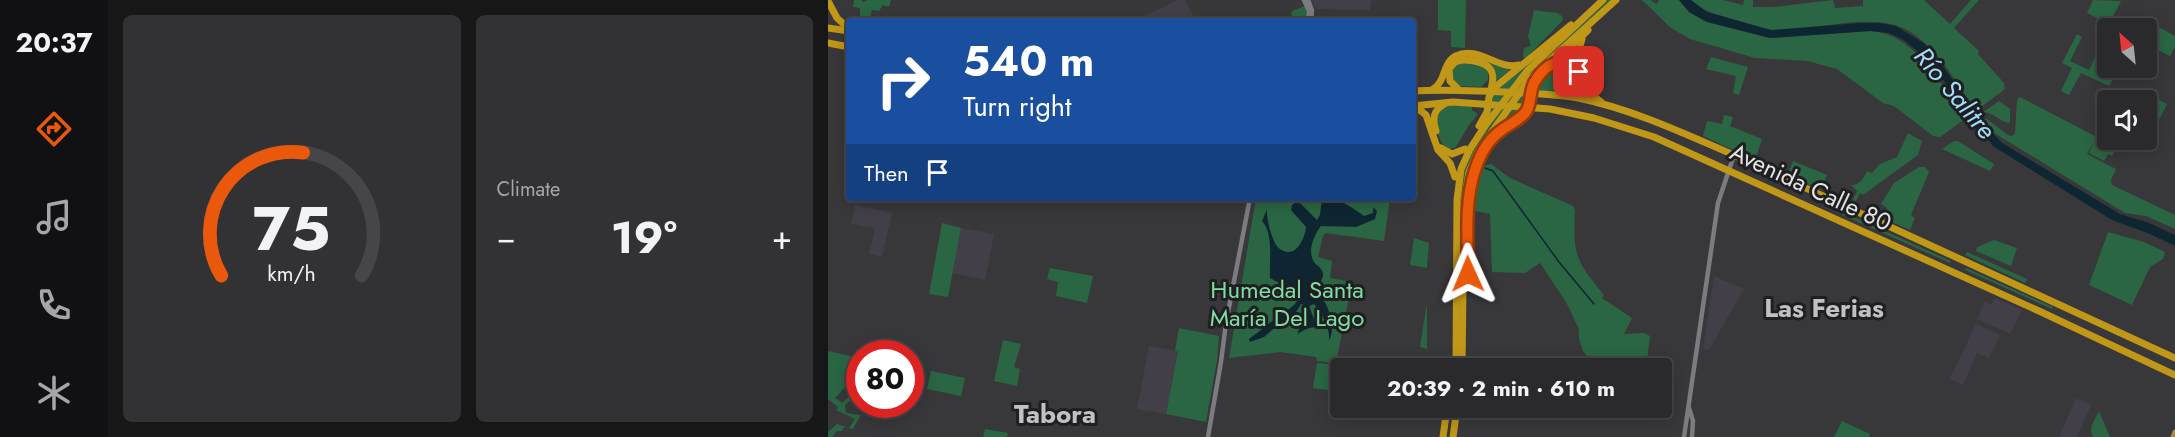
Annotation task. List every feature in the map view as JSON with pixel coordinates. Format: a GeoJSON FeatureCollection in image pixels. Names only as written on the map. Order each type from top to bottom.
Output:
{"type":"FeatureCollection","features":[{"type":"Feature","properties":{"kind":"highway"},"geometry":{"type":"LineString","coordinates":[[1464,358],[1464,218],[1469,172],[1484,141],[1533,75],[1617,0]]}},
{"type":"Feature","properties":{"kind":"highway"},"geometry":{"type":"LineString","coordinates":[[828,1],[837,18],[846,27]]}},
{"type":"Feature","properties":{"kind":"highway"},"geometry":{"type":"LineString","coordinates":[[1490,93],[1567,27],[1600,3]]}},
{"type":"Feature","properties":{"kind":"highway"},"geometry":{"type":"LineString","coordinates":[[1456,198],[1465,159],[1476,138],[1494,113],[1527,71],[1600,3]]}},
{"type":"Feature","properties":{"kind":"highway"},"geometry":{"type":"LineString","coordinates":[[1465,358],[1468,321],[1468,208],[1474,172],[1482,152],[1494,136],[1526,113],[1535,82],[1601,14]]}},
{"type":"Feature","properties":{"kind":"highway"},"geometry":{"type":"LineString","coordinates":[[828,28],[846,30]]}},
{"type":"Feature","properties":{"kind":"highway"},"geometry":{"type":"LineString","coordinates":[[1587,30],[1579,48],[1580,62],[1592,95],[1611,107]]}},
{"type":"Feature","properties":{"kind":"highway"},"geometry":{"type":"LineString","coordinates":[[828,45],[846,46]]}},
{"type":"Feature","properties":{"kind":"highway"},"geometry":{"type":"LineString","coordinates":[[1430,90],[1441,82],[1450,59],[1461,54],[1477,54],[1513,67],[1526,63]]}},
{"type":"Feature","properties":{"kind":"highway"},"geometry":{"type":"LineString","coordinates":[[1455,177],[1465,149],[1488,112],[1494,76],[1491,68],[1485,64],[1464,60],[1455,62],[1449,69],[1450,81],[1458,89]]}},
{"type":"Feature","properties":{"kind":"highway"},"geometry":{"type":"LineString","coordinates":[[1552,63],[1569,62],[1577,68],[1580,77],[1573,92],[1554,95]]}},
{"type":"Feature","properties":{"kind":"highway","name":"Avenida Calle 80"},"geometry":{"type":"LineString","coordinates":[[1416,92],[1458,89],[1554,95],[1611,107],[1670,127],[2175,358]]}},
{"type":"Feature","properties":{"kind":"highway"},"geometry":{"type":"LineString","coordinates":[[1454,102],[1439,107],[1434,116],[1440,146],[1444,151],[1452,154],[1465,149]]}},
{"type":"Feature","properties":{"kind":"highway","name":"Avenida Calle 80"},"geometry":{"type":"LineString","coordinates":[[1416,107],[1454,102],[1550,109],[1582,115],[1665,141],[2175,375]]}},
{"type":"Feature","properties":{"kind":"highway"},"geometry":{"type":"LineString","coordinates":[[1416,108],[1426,115],[1438,150],[1450,164],[1455,177],[1454,358]]}},
{"type":"Feature","properties":{"kind":"highway"},"geometry":{"type":"LineString","coordinates":[[1464,218],[1468,208]]}},
{"type":"Feature","properties":{"kind":"highway"},"geometry":{"type":"LineString","coordinates":[[1464,332],[1468,321]]}},
{"type":"Feature","properties":{"kind":"highway"},"geometry":{"type":"LineString","coordinates":[[1445,437],[1448,418]]}},
{"type":"Feature","properties":{"kind":"highway"},"geometry":{"type":"LineString","coordinates":[[1456,437],[1457,418]]}},
{"type":"Feature","properties":{"kind":"highway"},"geometry":{"type":"LineString","coordinates":[[1456,437],[1458,418]]}},
{"type":"Feature","properties":{"kind":"main road"},"geometry":{"type":"LineString","coordinates":[[1306,0],[1312,10],[1310,18]]}},
{"type":"Feature","properties":{"kind":"main road"},"geometry":{"type":"LineString","coordinates":[[1684,437],[1720,196],[1734,155]]}},
{"type":"Feature","properties":{"kind":"main road"},"geometry":{"type":"LineString","coordinates":[[1208,437],[1226,323],[1249,201]]}},
{"type":"Feature","properties":{"kind":"main road"},"geometry":{"type":"LineString","coordinates":[[1688,406],[1693,421],[1692,437]]}},
{"type":"Feature","properties":{"kind":"main road"},"geometry":{"type":"LineString","coordinates":[[2173,437],[2175,432]]}},
{"type":"Feature","properties":{"kind":"shaded area"},"geometry":{"type":"Polygon","coordinates":[[[1178,0],[1185,0],[1194,18],[1140,18],[1178,0]]]}},
{"type":"Feature","properties":{"kind":"shaded area"},"geometry":{"type":"Polygon","coordinates":[[[1311,0],[1371,0],[1370,10],[1316,9],[1311,0]]]}},
{"type":"Feature","properties":{"kind":"shaded area"},"geometry":{"type":"Polygon","coordinates":[[[855,205],[892,213],[882,257],[869,254],[875,228],[851,224],[855,205]]]}},
{"type":"Feature","properties":{"kind":"shaded area"},"geometry":{"type":"Polygon","coordinates":[[[961,228],[994,234],[985,280],[952,273],[961,228]]]}},
{"type":"Feature","properties":{"kind":"shaded area"},"geometry":{"type":"Polygon","coordinates":[[[1714,276],[1744,289],[1709,350],[1703,348],[1714,276]]]}},
{"type":"Feature","properties":{"kind":"shaded area"},"geometry":{"type":"Polygon","coordinates":[[[1995,298],[2022,310],[2010,334],[1977,319],[1985,302],[1991,305],[1995,298]]]}},
{"type":"Feature","properties":{"kind":"shaded area"},"geometry":{"type":"Polygon","coordinates":[[[1976,324],[2000,335],[1989,358],[1977,353],[1963,385],[1950,379],[1976,324]]]}},
{"type":"Feature","properties":{"kind":"shaded area"},"geometry":{"type":"Polygon","coordinates":[[[1149,346],[1178,351],[1166,414],[1137,409],[1149,346]]]}},
{"type":"Feature","properties":{"kind":"shaded area"},"geometry":{"type":"Polygon","coordinates":[[[2076,398],[2091,405],[2077,437],[2059,437],[2076,398]]]}},
{"type":"Feature","properties":{"kind":"green space"},"geometry":{"type":"Polygon","coordinates":[[[854,0],[863,2],[891,0],[889,7],[883,5],[879,11],[872,10],[870,18],[860,16],[860,8],[853,7],[854,0]]]}},
{"type":"Feature","properties":{"kind":"green space"},"geometry":{"type":"Polygon","coordinates":[[[1438,0],[1466,0],[1465,48],[1451,47],[1451,31],[1438,30],[1438,0]]]}},
{"type":"Feature","properties":{"kind":"green space"},"geometry":{"type":"Polygon","coordinates":[[[1607,0],[1611,0],[1534,70],[1468,169],[1461,355],[1460,203],[1464,167],[1478,138],[1523,78],[1607,0]]]}},
{"type":"Feature","properties":{"kind":"green space"},"geometry":{"type":"Polygon","coordinates":[[[1642,0],[1650,0],[1657,4],[1659,0],[1679,0],[1689,12],[1707,22],[1770,38],[1870,31],[1886,34],[1901,41],[1926,63],[1965,119],[1940,137],[1933,136],[1894,106],[1883,103],[1837,69],[1807,61],[1755,58],[1690,39],[1671,28],[1642,0]]]}},
{"type":"Feature","properties":{"kind":"green space"},"geometry":{"type":"Polygon","coordinates":[[[1691,0],[1723,0],[1743,5],[1744,0],[1753,0],[1753,7],[1774,7],[1833,0],[1835,8],[1863,6],[1863,0],[1924,0],[1950,24],[1971,0],[1979,0],[1954,28],[1979,51],[1978,54],[2004,83],[2005,89],[1976,111],[1931,49],[1912,33],[1897,26],[1880,22],[1862,22],[1772,30],[1710,12],[1691,0]]]}},
{"type":"Feature","properties":{"kind":"green space"},"geometry":{"type":"Polygon","coordinates":[[[2093,0],[2121,1],[2112,18],[2097,18],[2087,13],[2093,0]]]}},
{"type":"Feature","properties":{"kind":"green space"},"geometry":{"type":"Polygon","coordinates":[[[1305,6],[1308,15],[1306,18],[1298,18],[1291,15],[1292,11],[1305,6]]]}},
{"type":"Feature","properties":{"kind":"green space"},"geometry":{"type":"Polygon","coordinates":[[[1534,10],[1557,13],[1562,16],[1563,20],[1526,58],[1523,57],[1524,48],[1531,46],[1528,36],[1534,10]]]}},
{"type":"Feature","properties":{"kind":"green space"},"geometry":{"type":"Polygon","coordinates":[[[2159,27],[2175,36],[2175,47],[2170,56],[2157,50],[2159,27]]]}},
{"type":"Feature","properties":{"kind":"green space"},"geometry":{"type":"Polygon","coordinates":[[[2077,34],[2082,37],[2070,61],[2089,70],[2097,54],[2097,78],[2114,78],[2109,86],[2081,73],[2069,95],[2061,91],[2072,68],[2062,63],[2077,34]]]}},
{"type":"Feature","properties":{"kind":"green space"},"geometry":{"type":"Polygon","coordinates":[[[1562,35],[1487,118],[1492,93],[1562,35]]]}},
{"type":"Feature","properties":{"kind":"green space"},"geometry":{"type":"Polygon","coordinates":[[[1575,45],[1575,54],[1591,98],[1572,95],[1583,78],[1560,59],[1575,45]]]}},
{"type":"Feature","properties":{"kind":"green space"},"geometry":{"type":"Polygon","coordinates":[[[1473,55],[1511,69],[1496,81],[1495,71],[1491,65],[1454,59],[1473,55]]]}},
{"type":"Feature","properties":{"kind":"green space"},"geometry":{"type":"Polygon","coordinates":[[[1711,57],[1748,67],[1739,95],[1733,93],[1736,76],[1706,69],[1711,57]]]}},
{"type":"Feature","properties":{"kind":"green space"},"geometry":{"type":"Polygon","coordinates":[[[1458,62],[1479,64],[1490,70],[1488,80],[1481,87],[1454,84],[1451,69],[1458,62]]]}},
{"type":"Feature","properties":{"kind":"green space"},"geometry":{"type":"Polygon","coordinates":[[[1559,62],[1575,68],[1578,83],[1565,93],[1534,91],[1537,80],[1559,62]]]}},
{"type":"Feature","properties":{"kind":"green space"},"geometry":{"type":"Polygon","coordinates":[[[1533,78],[1525,109],[1495,131],[1533,78]]]}},
{"type":"Feature","properties":{"kind":"green space"},"geometry":{"type":"Polygon","coordinates":[[[2020,97],[2097,137],[2097,150],[2115,150],[2112,156],[2108,154],[2104,161],[2089,153],[2095,141],[2087,154],[2116,169],[2111,180],[2112,185],[2175,215],[2175,229],[2146,216],[2125,213],[1991,131],[1984,119],[2008,135],[2012,136],[2015,133],[2017,100],[2020,97]]]}},
{"type":"Feature","properties":{"kind":"green space"},"geometry":{"type":"Polygon","coordinates":[[[2157,99],[2167,104],[2157,124],[2157,99]]]}},
{"type":"Feature","properties":{"kind":"green space"},"geometry":{"type":"Polygon","coordinates":[[[1999,101],[2010,109],[2010,123],[1989,113],[1982,113],[1999,101]]]}},
{"type":"Feature","properties":{"kind":"green space"},"geometry":{"type":"Polygon","coordinates":[[[1447,105],[1472,106],[1472,110],[1478,114],[1456,147],[1447,150],[1438,133],[1437,120],[1442,109],[1447,105]]]}},
{"type":"Feature","properties":{"kind":"green space"},"geometry":{"type":"Polygon","coordinates":[[[1724,115],[1733,117],[1730,126],[1762,139],[1755,160],[1703,136],[1707,121],[1722,124],[1724,115]]]}},
{"type":"Feature","properties":{"kind":"green space"},"geometry":{"type":"Polygon","coordinates":[[[1908,133],[1922,141],[1918,155],[1863,195],[1860,193],[1854,205],[1851,204],[1857,191],[1851,185],[1859,183],[1867,171],[1872,173],[1880,164],[1897,157],[1908,133]]]}},
{"type":"Feature","properties":{"kind":"green space"},"geometry":{"type":"Polygon","coordinates":[[[1958,141],[1994,164],[1990,171],[1942,149],[1958,141]]]}},
{"type":"Feature","properties":{"kind":"green space"},"geometry":{"type":"Polygon","coordinates":[[[1793,161],[1827,175],[1821,190],[1787,175],[1793,161]]]}},
{"type":"Feature","properties":{"kind":"green space"},"geometry":{"type":"Polygon","coordinates":[[[1491,164],[1510,178],[1573,206],[1578,256],[1587,273],[1604,295],[1602,298],[1632,318],[1624,334],[1644,333],[1650,336],[1647,358],[1588,358],[1583,351],[1579,329],[1566,302],[1540,263],[1525,273],[1492,272],[1490,214],[1471,208],[1476,176],[1482,166],[1491,164]]]}},
{"type":"Feature","properties":{"kind":"green space"},"geometry":{"type":"Polygon","coordinates":[[[1919,167],[1925,167],[1929,172],[1911,215],[1915,218],[1910,230],[1882,218],[1887,208],[1881,204],[1894,183],[1919,167]]]}},
{"type":"Feature","properties":{"kind":"green space","name":"Humedal Santa María Del Lago"},"geometry":{"type":"Polygon","coordinates":[[[1255,201],[1390,201],[1384,241],[1326,233],[1323,236],[1318,257],[1332,261],[1330,278],[1352,282],[1337,358],[1330,358],[1330,362],[1317,361],[1316,357],[1280,352],[1229,358],[1255,201]]]}},
{"type":"Feature","properties":{"kind":"green space"},"geometry":{"type":"Polygon","coordinates":[[[1838,210],[1951,261],[1950,263],[1836,212],[1838,210]]]}},
{"type":"Feature","properties":{"kind":"green space"},"geometry":{"type":"Polygon","coordinates":[[[942,223],[961,228],[948,297],[929,294],[942,223]]]}},
{"type":"Feature","properties":{"kind":"green space"},"geometry":{"type":"Polygon","coordinates":[[[2108,232],[2144,242],[2165,252],[2163,259],[2150,267],[2132,305],[2089,285],[2108,232]]]}},
{"type":"Feature","properties":{"kind":"green space"},"geometry":{"type":"Polygon","coordinates":[[[1414,238],[1429,243],[1427,268],[1410,265],[1414,238]]]}},
{"type":"Feature","properties":{"kind":"green space"},"geometry":{"type":"Polygon","coordinates":[[[1994,240],[2017,248],[2011,266],[1976,251],[1977,247],[1994,240]]]}},
{"type":"Feature","properties":{"kind":"green space"},"geometry":{"type":"Polygon","coordinates":[[[1967,252],[2027,279],[2025,283],[1965,255],[1967,252]]]}},
{"type":"Feature","properties":{"kind":"green space"},"geometry":{"type":"Polygon","coordinates":[[[1050,268],[1093,276],[1087,303],[1056,296],[1058,282],[1047,279],[1050,268]]]}},
{"type":"Feature","properties":{"kind":"green space"},"geometry":{"type":"Polygon","coordinates":[[[1966,268],[2053,307],[2052,309],[1965,270],[1966,268]]]}},
{"type":"Feature","properties":{"kind":"green space"},"geometry":{"type":"Polygon","coordinates":[[[1427,302],[1427,349],[1420,347],[1427,302]]]}},
{"type":"Feature","properties":{"kind":"green space"},"geometry":{"type":"Polygon","coordinates":[[[1179,328],[1219,336],[1206,422],[1166,414],[1178,351],[1175,351],[1179,328]]]}},
{"type":"Feature","properties":{"kind":"green space"},"geometry":{"type":"Polygon","coordinates":[[[1003,340],[1021,344],[1014,367],[1020,369],[1017,386],[994,381],[1003,340]]]}},
{"type":"Feature","properties":{"kind":"green space"},"geometry":{"type":"Polygon","coordinates":[[[828,351],[846,355],[846,386],[835,398],[842,403],[846,399],[846,415],[836,410],[838,407],[828,399],[828,351]]]}},
{"type":"Feature","properties":{"kind":"green space"},"geometry":{"type":"Polygon","coordinates":[[[1317,363],[1330,364],[1330,390],[1313,388],[1317,363]]]}},
{"type":"Feature","properties":{"kind":"green space"},"geometry":{"type":"Polygon","coordinates":[[[931,371],[965,378],[961,396],[927,389],[931,371]]]}},
{"type":"Feature","properties":{"kind":"green space"},"geometry":{"type":"Polygon","coordinates":[[[2099,411],[2110,437],[2093,437],[2092,427],[2099,411]]]}},
{"type":"Feature","properties":{"kind":"green space"},"geometry":{"type":"Polygon","coordinates":[[[853,418],[859,418],[853,429],[844,427],[842,431],[837,431],[832,437],[828,437],[828,432],[837,424],[849,428],[855,419],[853,418]]]}},
{"type":"Feature","properties":{"kind":"green space"},"geometry":{"type":"Polygon","coordinates":[[[1842,421],[1870,434],[1869,437],[1834,437],[1842,421]]]}},
{"type":"Feature","properties":{"kind":"green space"},"geometry":{"type":"Polygon","coordinates":[[[985,429],[1008,433],[1007,437],[983,437],[985,429]]]}},
{"type":"Feature","properties":{"kind":"water","name":"Río Salitre"},"geometry":{"type":"Polygon","coordinates":[[[1679,0],[1691,0],[1707,12],[1771,30],[1860,23],[1896,26],[1925,44],[1985,125],[2002,143],[2120,214],[2149,223],[2175,235],[2175,246],[2112,220],[1993,146],[1928,60],[1904,40],[1889,33],[1870,31],[1770,38],[1707,22],[1689,12],[1679,0]]]}},
{"type":"Feature","properties":{"kind":"water"},"geometry":{"type":"Polygon","coordinates":[[[1298,201],[1317,220],[1322,201],[1339,201],[1364,216],[1373,213],[1373,207],[1377,211],[1375,219],[1356,227],[1321,226],[1314,238],[1311,248],[1312,258],[1323,275],[1322,280],[1313,288],[1314,293],[1325,302],[1329,312],[1332,331],[1329,340],[1325,320],[1314,304],[1309,306],[1317,327],[1308,328],[1297,334],[1305,315],[1304,305],[1301,304],[1293,317],[1278,325],[1264,337],[1250,342],[1249,339],[1292,307],[1299,298],[1289,288],[1270,278],[1270,240],[1262,221],[1267,209],[1274,242],[1286,252],[1291,252],[1299,246],[1306,227],[1291,210],[1292,205],[1298,201]]]}},
{"type":"Feature","properties":{"kind":"waterway"},"geometry":{"type":"LineString","coordinates":[[1485,168],[1493,171],[1559,262],[1594,304]]}},
{"type":"Feature","properties":{"kind":"district","name":"Las Ferias"},"geometry":{"type":"Point","coordinates":[1824,308]}},
{"type":"Feature","properties":{"kind":"district","name":"Tabora"},"geometry":{"type":"Point","coordinates":[1055,414]}},
{"type":"Feature","properties":{"kind":"route"},"geometry":{"type":"LineString","coordinates":[[1468,274],[1469,196],[1474,172],[1482,152],[1494,136],[1526,113],[1535,82],[1552,63],[1566,61],[1574,65],[1579,72]]}}]}
